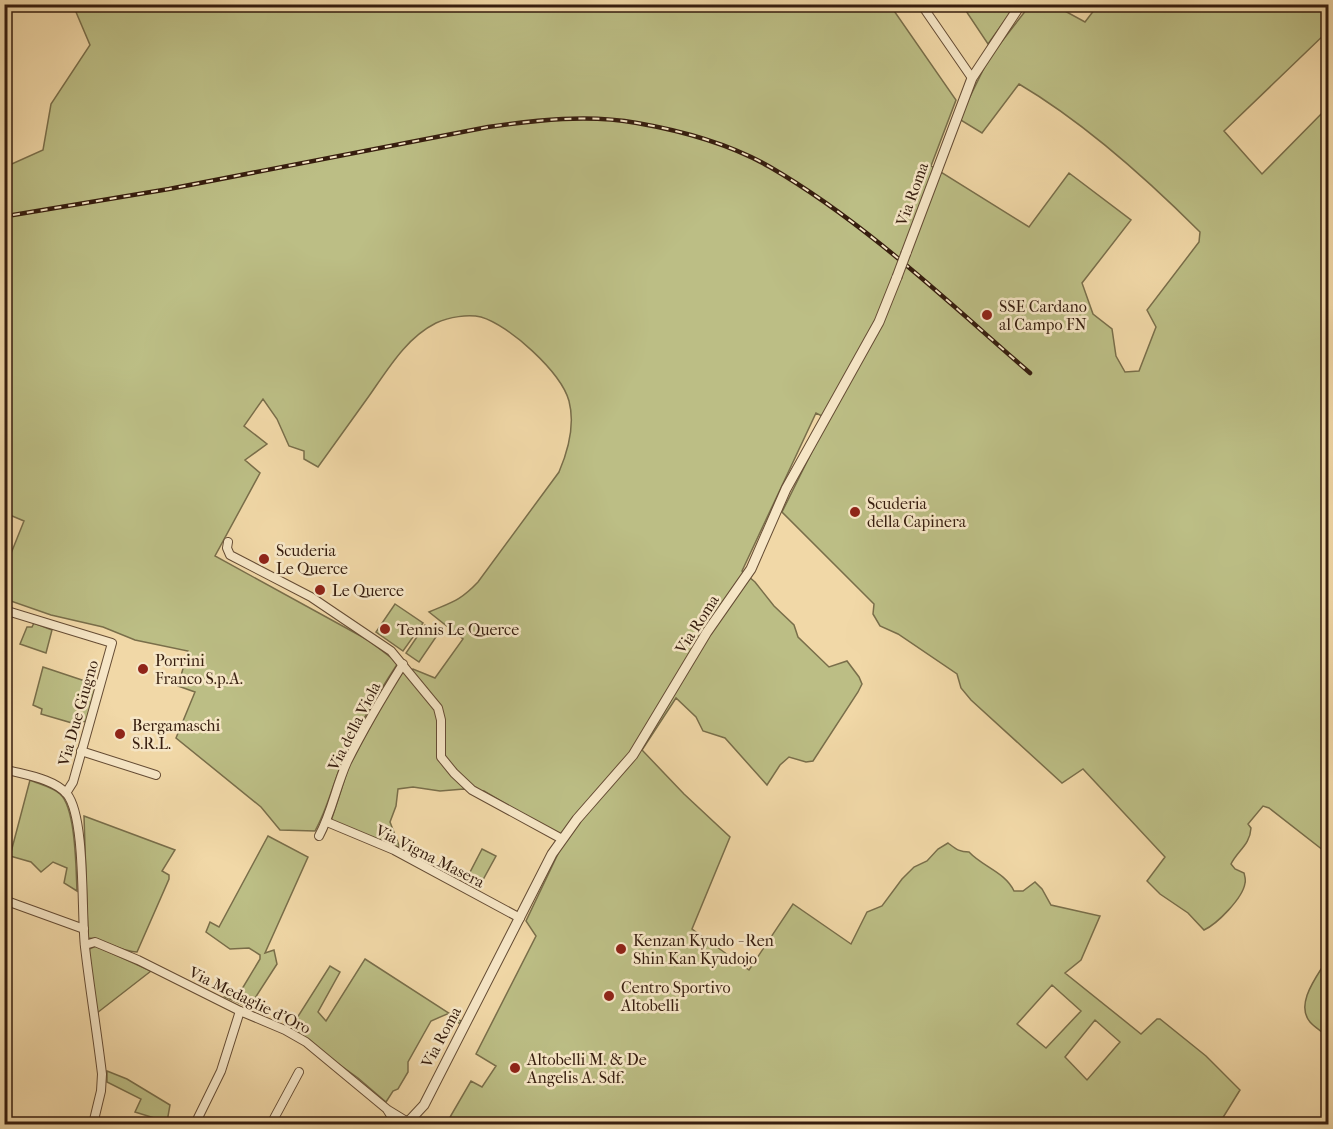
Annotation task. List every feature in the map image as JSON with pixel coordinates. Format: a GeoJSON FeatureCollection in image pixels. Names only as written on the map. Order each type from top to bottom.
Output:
{"type":"FeatureCollection","features":[{"type":"Feature","properties":{"kind":"street"},"geometry":{"type":"LineString","coordinates":[[921,4],[972,78]]}},
{"type":"Feature","properties":{"kind":"street","name":"Via Roma"},"geometry":{"type":"LineString","coordinates":[[403,1122],[421,1125],[424,1105],[547,863],[562,839],[633,755],[707,632],[751,570],[786,489],[879,322],[972,78],[1021,4]]}},
{"type":"Feature","properties":{"kind":"street"},"geometry":{"type":"LineString","coordinates":[[228,542],[230,555],[311,597],[391,651],[438,708],[441,720],[441,757],[454,774],[472,790],[562,839]]}},
{"type":"Feature","properties":{"kind":"street","name":"Via Due Giugno"},"geometry":{"type":"LineString","coordinates":[[4,610],[112,643],[73,782],[66,793]]}},
{"type":"Feature","properties":{"kind":"street","name":"Via della Viola"},"geometry":{"type":"LineString","coordinates":[[319,836],[327,822],[346,764],[375,708],[403,664]]}},
{"type":"Feature","properties":{"kind":"street"},"geometry":{"type":"LineString","coordinates":[[81,752],[156,775]]}},
{"type":"Feature","properties":{"kind":"street"},"geometry":{"type":"LineString","coordinates":[[4,769],[55,784],[66,793],[73,806],[79,827],[85,945],[102,1074],[101,1091],[93,1125]]}},
{"type":"Feature","properties":{"kind":"street","name":"Via Vigna Masera"},"geometry":{"type":"LineString","coordinates":[[327,822],[394,850],[520,918]]}},
{"type":"Feature","properties":{"kind":"street"},"geometry":{"type":"LineString","coordinates":[[4,900],[84,929]]}},
{"type":"Feature","properties":{"kind":"street","name":"Via Medaglie d'Oro"},"geometry":{"type":"LineString","coordinates":[[85,945],[95,942],[138,960],[240,1011],[285,1030],[306,1042],[403,1122]]}},
{"type":"Feature","properties":{"kind":"street"},"geometry":{"type":"LineString","coordinates":[[195,1125],[221,1071],[240,1011]]}},
{"type":"Feature","properties":{"kind":"street"},"geometry":{"type":"LineString","coordinates":[[271,1125],[299,1072]]}},
{"type":"Feature","properties":{"kind":"street","name":"Via Roma"},"geometry":{"type":"LineString","coordinates":[[403,1122],[424,1105]]}},
{"type":"Feature","properties":{"kind":"green space"},"geometry":{"type":"Polygon","coordinates":[[[73,5],[890,5],[956,100],[931,166],[1029,227],[1069,173],[1131,220],[1082,283],[1093,314],[1112,329],[1116,356],[1125,372],[1139,371],[1156,327],[1147,310],[1199,242],[1200,232],[1114,152],[1068,116],[1019,84],[982,133],[959,119],[989,58],[1030,5],[1054,5],[1085,22],[1098,5],[1328,5],[1328,31],[1224,131],[1262,174],[1328,107],[1328,854],[1269,808],[1263,806],[1248,824],[1251,828],[1248,839],[1231,864],[1235,869],[1244,873],[1243,889],[1235,903],[1216,922],[1204,930],[1188,913],[1160,894],[1147,881],[1165,857],[1083,769],[1062,783],[971,700],[961,688],[957,674],[898,634],[880,626],[873,614],[874,604],[782,512],[828,419],[816,413],[742,571],[794,625],[798,637],[829,667],[847,661],[862,684],[858,692],[813,761],[806,762],[789,757],[780,765],[767,785],[725,738],[703,731],[696,717],[676,698],[642,750],[730,837],[692,929],[749,970],[793,904],[851,944],[867,912],[882,906],[914,867],[927,861],[938,849],[948,843],[958,850],[969,852],[1005,879],[1014,891],[1023,891],[1035,882],[1051,905],[1100,916],[1081,960],[1065,973],[1141,1034],[1157,1019],[1160,1019],[1206,1056],[1240,1090],[1219,1124],[446,1124],[471,1081],[482,1087],[496,1066],[476,1054],[536,936],[526,921],[565,839],[484,791],[464,789],[440,791],[413,787],[398,789],[396,806],[390,822],[400,848],[331,821],[349,766],[399,673],[413,669],[435,678],[463,639],[429,612],[461,597],[478,582],[559,472],[570,437],[569,401],[556,377],[519,339],[481,317],[464,316],[436,323],[425,329],[407,346],[318,467],[304,459],[304,451],[289,446],[277,419],[263,399],[244,426],[267,444],[245,460],[260,473],[215,556],[368,640],[398,663],[353,738],[315,831],[280,830],[261,807],[176,738],[195,692],[178,686],[188,651],[135,640],[103,627],[51,615],[5,599],[4,571],[24,521],[5,513],[5,167],[43,150],[51,104],[90,45],[73,5]],[[1052,985],[1017,1024],[1046,1048],[1081,1011],[1052,985]],[[1095,1020],[1065,1057],[1087,1080],[1120,1042],[1095,1020]]]}},
{"type":"Feature","properties":{"kind":"green space"},"geometry":{"type":"Polygon","coordinates":[[[962,5],[1016,5],[988,44],[962,5]]]}},
{"type":"Feature","properties":{"kind":"green space"},"geometry":{"type":"Polygon","coordinates":[[[395,604],[423,623],[403,651],[376,632],[395,604]]]}},
{"type":"Feature","properties":{"kind":"green space"},"geometry":{"type":"Polygon","coordinates":[[[34,623],[52,630],[46,653],[20,644],[27,627],[32,627],[34,623]]]}},
{"type":"Feature","properties":{"kind":"green space"},"geometry":{"type":"Polygon","coordinates":[[[425,625],[438,634],[419,662],[406,653],[425,625]]]}},
{"type":"Feature","properties":{"kind":"green space"},"geometry":{"type":"Polygon","coordinates":[[[43,667],[97,685],[86,722],[81,721],[79,725],[41,714],[42,709],[33,705],[43,667]]]}},
{"type":"Feature","properties":{"kind":"green space"},"geometry":{"type":"Polygon","coordinates":[[[30,780],[54,789],[65,801],[74,840],[77,891],[64,883],[67,868],[53,862],[41,872],[31,862],[10,856],[30,780]]]}},
{"type":"Feature","properties":{"kind":"green space"},"geometry":{"type":"Polygon","coordinates":[[[84,816],[175,850],[162,871],[169,875],[169,879],[137,952],[88,938],[84,816]]]}},
{"type":"Feature","properties":{"kind":"green space"},"geometry":{"type":"Polygon","coordinates":[[[268,836],[308,857],[265,953],[274,950],[277,964],[255,998],[268,1008],[264,1014],[225,997],[239,994],[260,959],[260,955],[249,948],[230,949],[206,932],[210,922],[219,927],[268,836]]]}},
{"type":"Feature","properties":{"kind":"green space"},"geometry":{"type":"Polygon","coordinates":[[[482,849],[496,856],[479,887],[466,880],[482,849]]]}},
{"type":"Feature","properties":{"kind":"green space"},"geometry":{"type":"Polygon","coordinates":[[[96,946],[151,971],[97,1013],[87,950],[96,946]]]}},
{"type":"Feature","properties":{"kind":"green space"},"geometry":{"type":"Polygon","coordinates":[[[1328,958],[1328,1037],[1310,1022],[1305,1006],[1314,980],[1328,958]]]}},
{"type":"Feature","properties":{"kind":"green space"},"geometry":{"type":"Polygon","coordinates":[[[365,959],[461,1021],[460,1024],[447,1014],[431,1021],[408,1062],[408,1072],[398,1089],[393,1091],[386,1102],[358,1078],[290,1029],[330,966],[340,972],[318,1012],[326,1021],[365,959]]]}},
{"type":"Feature","properties":{"kind":"green space"},"geometry":{"type":"Polygon","coordinates":[[[107,1071],[127,1079],[170,1105],[167,1122],[135,1112],[141,1099],[107,1082],[107,1071]]]}},
{"type":"Feature","properties":{"kind":"railway"},"geometry":{"type":"LineString","coordinates":[[13,215],[169,189],[488,127],[581,118],[619,120],[689,134],[722,145],[770,167],[873,238],[1030,373]]}},
{"type":"Feature","properties":{"kind":"place","name":"SSE Cardano al Campo FN"},"geometry":{"type":"Point","coordinates":[987,315]}},
{"type":"Feature","properties":{"kind":"place","name":"Scuderia della Capinera"},"geometry":{"type":"Point","coordinates":[855,512]}},
{"type":"Feature","properties":{"kind":"place","name":"Scuderia Le Querce"},"geometry":{"type":"Point","coordinates":[264,559]}},
{"type":"Feature","properties":{"kind":"place","name":"Le Querce"},"geometry":{"type":"Point","coordinates":[320,590]}},
{"type":"Feature","properties":{"kind":"place","name":"Tennis Le Querce"},"geometry":{"type":"Point","coordinates":[385,629]}},
{"type":"Feature","properties":{"kind":"place","name":"Porrini Franco S.p.A."},"geometry":{"type":"Point","coordinates":[143,669]}},
{"type":"Feature","properties":{"kind":"place","name":"Bergamaschi S.R.L."},"geometry":{"type":"Point","coordinates":[120,734]}},
{"type":"Feature","properties":{"kind":"place","name":"Kenzan Kyudo - Ren Shin Kan Kyudojo"},"geometry":{"type":"Point","coordinates":[621,949]}},
{"type":"Feature","properties":{"kind":"place","name":"Centro Sportivo Altobelli"},"geometry":{"type":"Point","coordinates":[609,996]}},
{"type":"Feature","properties":{"kind":"place","name":"Altobelli M. & De Angelis A. Sdf."},"geometry":{"type":"Point","coordinates":[515,1068]}}]}
